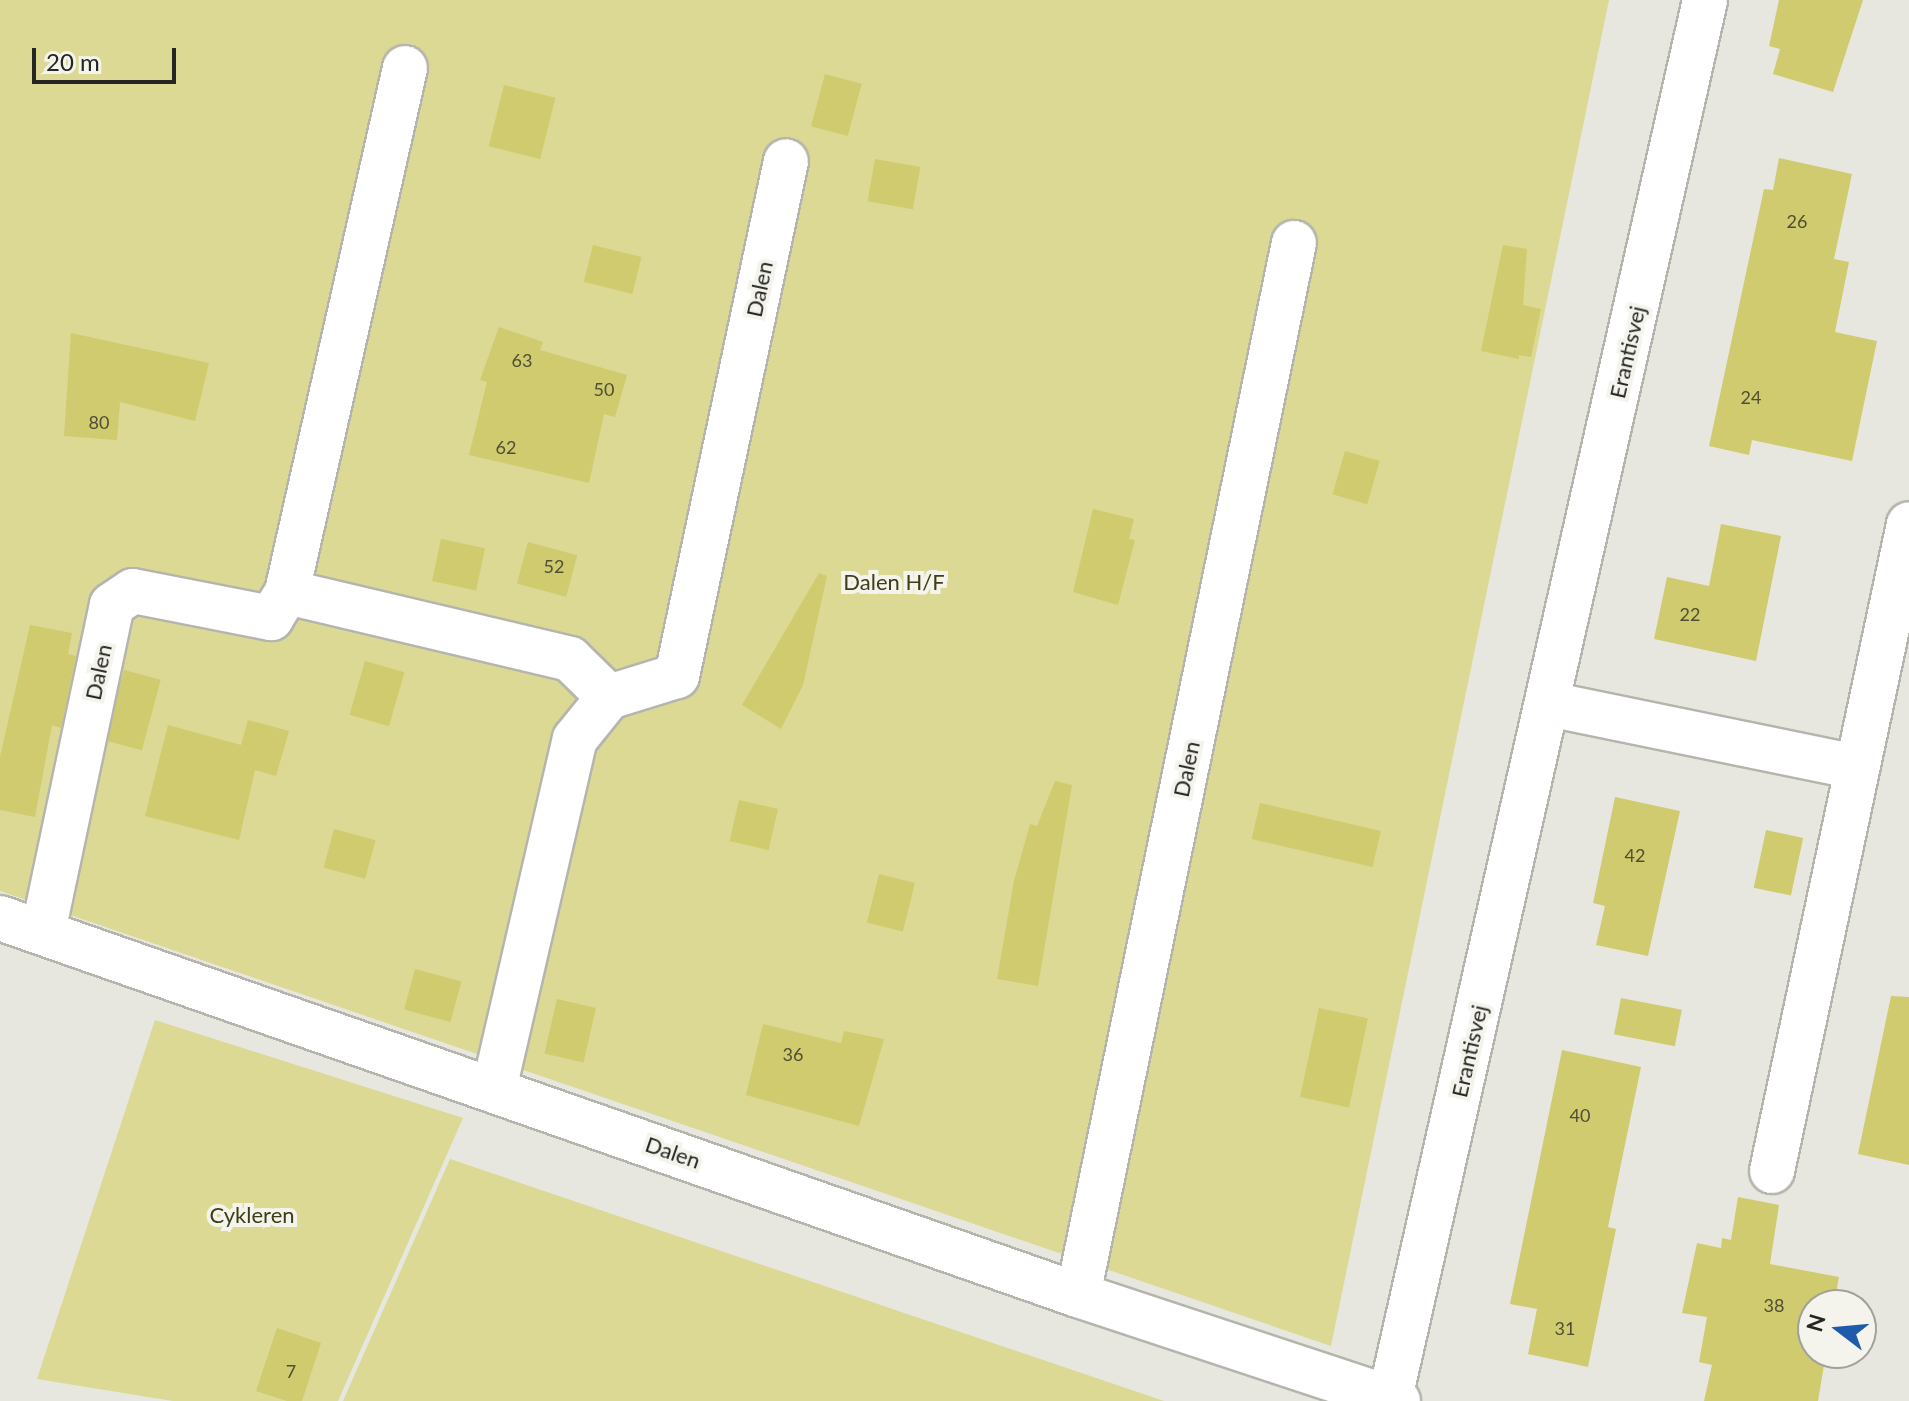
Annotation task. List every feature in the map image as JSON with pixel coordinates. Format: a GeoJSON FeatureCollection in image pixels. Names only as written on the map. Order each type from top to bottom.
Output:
{"type":"FeatureCollection","features":[{"type":"Feature","properties":{"kind":"street","name":"Erantisvej"},"geometry":{"type":"LineString","coordinates":[[1394,1400],[1705,0]]}},
{"type":"Feature","properties":{"kind":"street"},"geometry":{"type":"LineString","coordinates":[[405,68],[287,592],[570,659],[609,697],[575,739],[494,1089]]}},
{"type":"Feature","properties":{"kind":"street","name":"Dalen"},"geometry":{"type":"LineString","coordinates":[[609,697],[677,676],[786,161]]}},
{"type":"Feature","properties":{"kind":"street","name":"Dalen"},"geometry":{"type":"LineString","coordinates":[[1078,1295],[1294,243]]}},
{"type":"Feature","properties":{"kind":"street"},"geometry":{"type":"LineString","coordinates":[[1772,1171],[1909,524]]}},
{"type":"Feature","properties":{"kind":"street","name":"Dalen"},"geometry":{"type":"LineString","coordinates":[[43,932],[112,605],[133,591],[271,618],[287,592]]}},
{"type":"Feature","properties":{"kind":"street"},"geometry":{"type":"LineString","coordinates":[[1549,704],[1857,767]]}},
{"type":"Feature","properties":{"kind":"street","name":"Dalen"},"geometry":{"type":"LineString","coordinates":[[0,918],[1078,1295],[1394,1400]]}},
{"type":"Feature","properties":{"kind":"green space","name":"Dalen H/F"},"geometry":{"type":"Polygon","coordinates":[[[0,0],[1609,0],[1331,1346],[0,891],[0,0]]]}},
{"type":"Feature","properties":{"kind":"green space","name":"Cykleren"},"geometry":{"type":"Polygon","coordinates":[[[155,1020],[463,1118],[338,1401],[173,1401],[37,1379],[155,1020]]]}},
{"type":"Feature","properties":{"kind":"green space"},"geometry":{"type":"Polygon","coordinates":[[[450,1159],[1164,1401],[343,1401],[450,1159]]]}},
{"type":"Feature","properties":{"kind":"building"},"geometry":{"type":"Polygon","coordinates":[[[1779,0],[1863,0],[1833,92],[1773,74],[1780,49],[1769,46],[1779,0]]]}},
{"type":"Feature","properties":{"kind":"building"},"geometry":{"type":"Polygon","coordinates":[[[825,74],[862,84],[848,136],[811,126],[825,74]]]}},
{"type":"Feature","properties":{"kind":"building"},"geometry":{"type":"Polygon","coordinates":[[[504,85],[555,98],[540,159],[489,146],[504,85]]]}},
{"type":"Feature","properties":{"kind":"building"},"geometry":{"type":"Polygon","coordinates":[[[1779,158],[1852,174],[1834,259],[1849,262],[1835,332],[1877,341],[1852,461],[1752,440],[1749,455],[1709,446],[1764,189],[1773,190],[1779,158]]]}},
{"type":"Feature","properties":{"kind":"building"},"geometry":{"type":"Polygon","coordinates":[[[875,159],[920,167],[913,209],[868,201],[875,159]]]}},
{"type":"Feature","properties":{"kind":"building"},"geometry":{"type":"Polygon","coordinates":[[[593,245],[642,257],[632,294],[584,282],[593,245]]]}},
{"type":"Feature","properties":{"kind":"building"},"geometry":{"type":"Polygon","coordinates":[[[1503,245],[1527,249],[1523,305],[1541,309],[1531,357],[1519,355],[1519,359],[1481,351],[1503,245]]]}},
{"type":"Feature","properties":{"kind":"building"},"geometry":{"type":"Polygon","coordinates":[[[499,327],[543,342],[540,350],[627,375],[615,417],[604,414],[589,483],[469,455],[487,382],[480,380],[499,327]]]}},
{"type":"Feature","properties":{"kind":"building"},"geometry":{"type":"Polygon","coordinates":[[[71,333],[209,363],[195,421],[120,402],[117,440],[64,436],[71,333]]]}},
{"type":"Feature","properties":{"kind":"building"},"geometry":{"type":"Polygon","coordinates":[[[1345,451],[1380,461],[1367,504],[1333,494],[1345,451]]]}},
{"type":"Feature","properties":{"kind":"building"},"geometry":{"type":"Polygon","coordinates":[[[1093,509],[1134,519],[1129,539],[1135,540],[1118,605],[1073,592],[1093,509]]]}},
{"type":"Feature","properties":{"kind":"building"},"geometry":{"type":"Polygon","coordinates":[[[1721,524],[1781,536],[1756,661],[1654,639],[1667,577],[1709,586],[1721,524]]]}},
{"type":"Feature","properties":{"kind":"building"},"geometry":{"type":"Polygon","coordinates":[[[441,539],[485,548],[476,590],[432,581],[441,539]]]}},
{"type":"Feature","properties":{"kind":"building"},"geometry":{"type":"Polygon","coordinates":[[[528,542],[577,555],[566,597],[517,584],[528,542]]]}},
{"type":"Feature","properties":{"kind":"building"},"geometry":{"type":"Polygon","coordinates":[[[819,573],[827,576],[803,685],[781,729],[742,705],[819,573]]]}},
{"type":"Feature","properties":{"kind":"building"},"geometry":{"type":"Polygon","coordinates":[[[30,625],[72,633],[68,654],[76,656],[61,728],[52,725],[35,817],[0,810],[0,757],[30,625]]]}},
{"type":"Feature","properties":{"kind":"building"},"geometry":{"type":"Polygon","coordinates":[[[365,661],[404,672],[389,726],[350,715],[365,661]]]}},
{"type":"Feature","properties":{"kind":"building"},"geometry":{"type":"Polygon","coordinates":[[[124,670],[161,680],[142,750],[105,741],[124,670]]]}},
{"type":"Feature","properties":{"kind":"building"},"geometry":{"type":"Polygon","coordinates":[[[248,720],[289,731],[276,776],[255,770],[239,840],[145,816],[168,725],[241,745],[248,720]]]}},
{"type":"Feature","properties":{"kind":"building"},"geometry":{"type":"Polygon","coordinates":[[[1055,781],[1072,785],[1038,986],[997,979],[1014,881],[1030,824],[1037,826],[1055,781]]]}},
{"type":"Feature","properties":{"kind":"building"},"geometry":{"type":"Polygon","coordinates":[[[1615,797],[1680,811],[1648,956],[1596,945],[1605,906],[1593,903],[1615,797]]]}},
{"type":"Feature","properties":{"kind":"building"},"geometry":{"type":"Polygon","coordinates":[[[739,800],[778,809],[769,850],[730,841],[739,800]]]}},
{"type":"Feature","properties":{"kind":"building"},"geometry":{"type":"Polygon","coordinates":[[[1260,803],[1381,831],[1372,867],[1252,839],[1260,803]]]}},
{"type":"Feature","properties":{"kind":"building"},"geometry":{"type":"Polygon","coordinates":[[[334,829],[376,840],[365,879],[324,868],[334,829]]]}},
{"type":"Feature","properties":{"kind":"building"},"geometry":{"type":"Polygon","coordinates":[[[1766,830],[1803,838],[1791,896],[1754,888],[1766,830]]]}},
{"type":"Feature","properties":{"kind":"building"},"geometry":{"type":"Polygon","coordinates":[[[879,874],[915,883],[903,931],[867,923],[879,874]]]}},
{"type":"Feature","properties":{"kind":"building"},"geometry":{"type":"Polygon","coordinates":[[[415,969],[461,981],[450,1022],[404,1010],[415,969]]]}},
{"type":"Feature","properties":{"kind":"building"},"geometry":{"type":"Polygon","coordinates":[[[1891,996],[1909,997],[1909,1165],[1858,1154],[1891,996]]]}},
{"type":"Feature","properties":{"kind":"building"},"geometry":{"type":"Polygon","coordinates":[[[1621,998],[1682,1010],[1675,1046],[1614,1034],[1621,998]]]}},
{"type":"Feature","properties":{"kind":"building"},"geometry":{"type":"Polygon","coordinates":[[[557,999],[596,1008],[583,1063],[544,1054],[557,999]]]}},
{"type":"Feature","properties":{"kind":"building"},"geometry":{"type":"Polygon","coordinates":[[[1319,1008],[1368,1018],[1349,1107],[1300,1097],[1319,1008]]]}},
{"type":"Feature","properties":{"kind":"building"},"geometry":{"type":"Polygon","coordinates":[[[763,1024],[841,1043],[844,1031],[884,1039],[859,1126],[746,1095],[763,1024]]]}},
{"type":"Feature","properties":{"kind":"building"},"geometry":{"type":"Polygon","coordinates":[[[1562,1050],[1641,1067],[1608,1227],[1616,1229],[1588,1367],[1528,1354],[1537,1309],[1510,1304],[1562,1050]]]}},
{"type":"Feature","properties":{"kind":"building"},"geometry":{"type":"Polygon","coordinates":[[[1738,1197],[1779,1205],[1770,1264],[1839,1277],[1837,1289],[1797,1289],[1797,1369],[1823,1369],[1818,1401],[1704,1401],[1712,1365],[1699,1362],[1707,1317],[1682,1313],[1697,1243],[1721,1248],[1722,1238],[1731,1240],[1738,1197]]]}},
{"type":"Feature","properties":{"kind":"building"},"geometry":{"type":"Polygon","coordinates":[[[277,1328],[321,1343],[302,1401],[287,1401],[256,1391],[277,1328]]]}}]}
